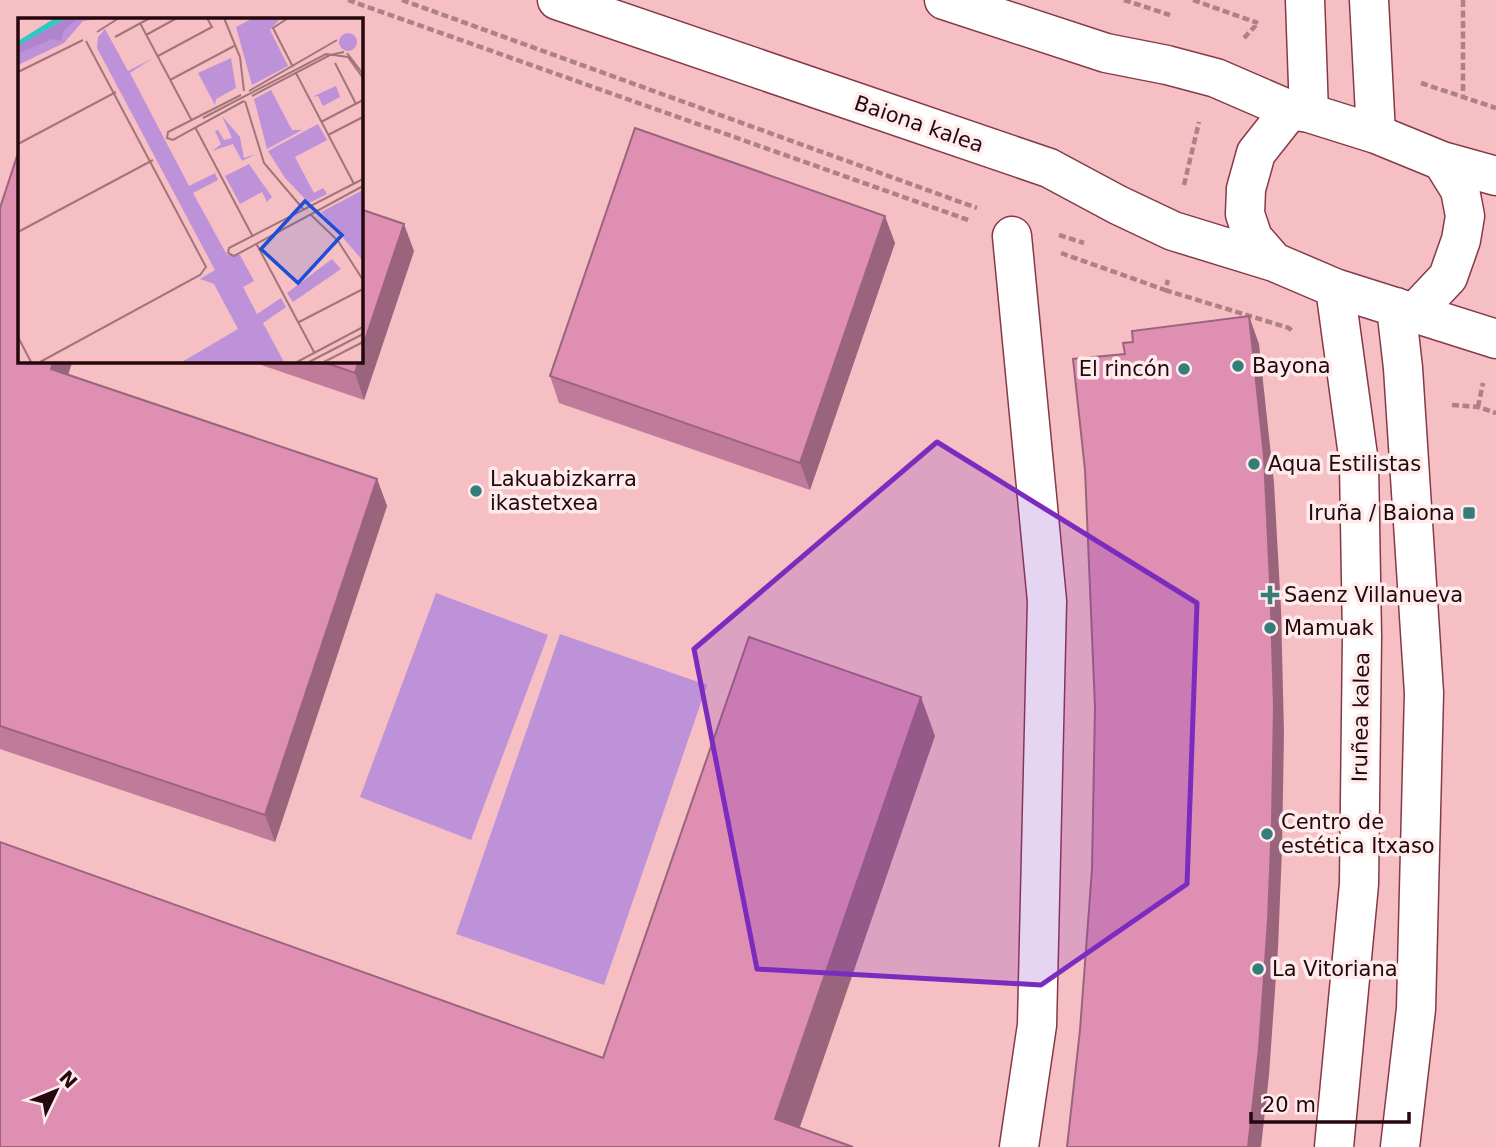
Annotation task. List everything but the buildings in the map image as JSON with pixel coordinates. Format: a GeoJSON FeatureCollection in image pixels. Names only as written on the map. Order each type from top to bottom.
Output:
{"type":"FeatureCollection","features":[{"type":"Feature","properties":{"kind":"street","name":"Baiona kalea"},"geometry":{"type":"LineString","coordinates":[[557,0],[1049,168],[1173,231],[1274,262],[1335,288],[1496,339]]}},
{"type":"Feature","properties":{"kind":"street"},"geometry":{"type":"LineString","coordinates":[[944,0],[1106,53],[1216,78],[1300,111],[1376,134],[1442,161],[1496,176]]}},
{"type":"Feature","properties":{"kind":"street"},"geometry":{"type":"LineString","coordinates":[[1300,111],[1306,0]]}},
{"type":"Feature","properties":{"kind":"street"},"geometry":{"type":"LineString","coordinates":[[1369,0],[1376,134]]}},
{"type":"Feature","properties":{"kind":"street","name":"Baiona kalea"},"geometry":{"type":"LineString","coordinates":[[1274,262],[1253,238],[1245,214],[1246,189],[1256,153],[1300,111]]}},
{"type":"Feature","properties":{"kind":"street"},"geometry":{"type":"LineString","coordinates":[[1400,1147],[1416,1009],[1424,693],[1403,368],[1405,309],[1448,277],[1461,240],[1465,216],[1460,190],[1442,161]]}},
{"type":"Feature","properties":{"kind":"street"},"geometry":{"type":"LineString","coordinates":[[1019,1147],[1037,1025],[1047,601],[1029,234]]}},
{"type":"Feature","properties":{"kind":"street","name":"Iruñea kalea"},"geometry":{"type":"LineString","coordinates":[[1334,1147],[1359,884],[1362,705],[1359,463],[1335,288]]}},
{"type":"Feature","properties":{"kind":"path"},"geometry":{"type":"LineString","coordinates":[[348,0],[1029,234],[1096,247]]}},
{"type":"Feature","properties":{"kind":"path"},"geometry":{"type":"LineString","coordinates":[[402,0],[983,210]]}},
{"type":"Feature","properties":{"kind":"path"},"geometry":{"type":"LineString","coordinates":[[1463,0],[1463,98]]}},
{"type":"Feature","properties":{"kind":"path"},"geometry":{"type":"LineString","coordinates":[[1292,324],[1344,362]]}},
{"type":"Feature","properties":{"kind":"path"},"geometry":{"type":"LineString","coordinates":[[1472,381],[1496,384]]}},
{"type":"Feature","properties":{"kind":"path"},"geometry":{"type":"LineString","coordinates":[[1478,407],[1496,413]]}},
{"type":"Feature","properties":{"kind":"highlighted area"},"geometry":{"type":"Polygon","coordinates":[[[937,442],[1197,603],[1187,884],[1041,985],[757,969],[694,649],[937,442]]]}},
{"type":"Feature","properties":{"kind":"shaded area"},"geometry":{"type":"Polygon","coordinates":[[[436,593],[548,635],[471,840],[360,797],[436,593]]]}},
{"type":"Feature","properties":{"kind":"shaded area"},"geometry":{"type":"Polygon","coordinates":[[[560,634],[707,685],[604,985],[456,934],[560,634]]]}},
{"type":"Feature","properties":{"kind":"place","name":"Bayona"},"geometry":{"type":"Point","coordinates":[1238,366]}},
{"type":"Feature","properties":{"kind":"place","name":"El rincón"},"geometry":{"type":"Point","coordinates":[1184,369]}},
{"type":"Feature","properties":{"kind":"place","name":"Aqua Estilistas"},"geometry":{"type":"Point","coordinates":[1254,464]}},
{"type":"Feature","properties":{"kind":"place","name":"Lakuabizkarra ikastetxea"},"geometry":{"type":"Point","coordinates":[476,491]}},
{"type":"Feature","properties":{"kind":"place","name":"Iruña / Baiona"},"geometry":{"type":"Point","coordinates":[1469,513]}},
{"type":"Feature","properties":{"kind":"place","name":"Saenz Villanueva"},"geometry":{"type":"Point","coordinates":[1270,595]}},
{"type":"Feature","properties":{"kind":"place","name":"Mamuak"},"geometry":{"type":"Point","coordinates":[1270,628]}},
{"type":"Feature","properties":{"kind":"place","name":"Centro de estética Itxaso"},"geometry":{"type":"Point","coordinates":[1267,834]}},
{"type":"Feature","properties":{"kind":"place","name":"La Vitoriana"},"geometry":{"type":"Point","coordinates":[1258,969]}}]}
